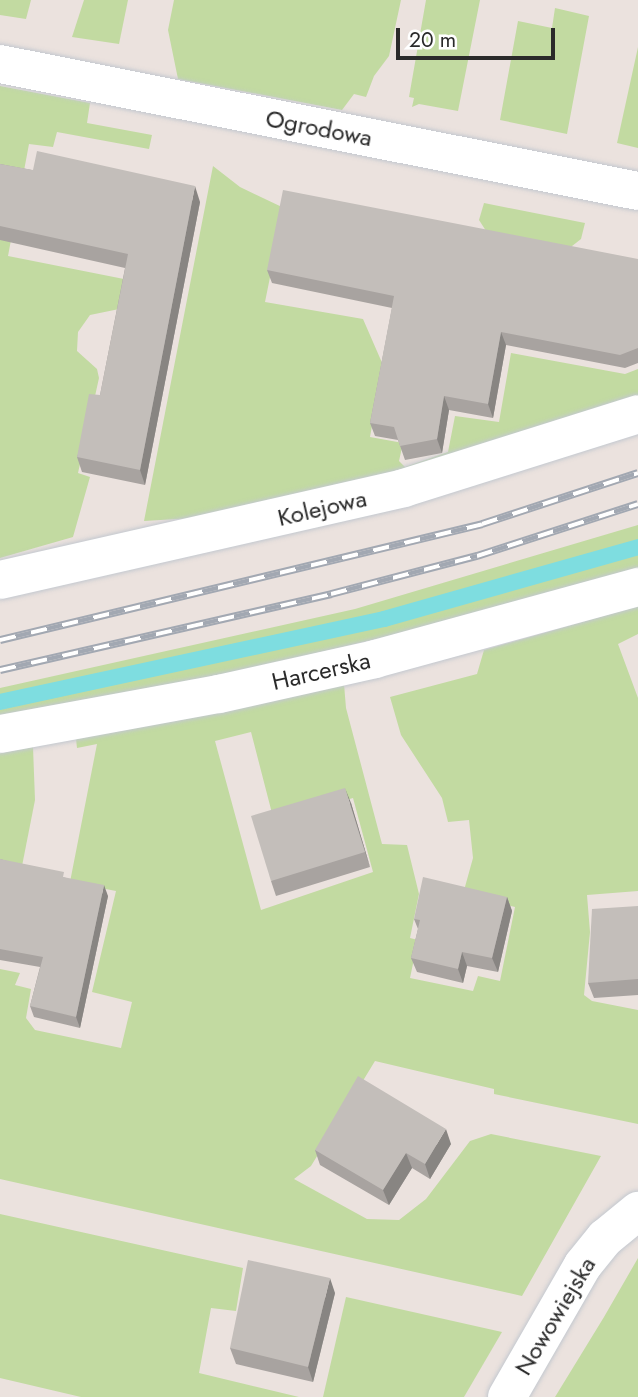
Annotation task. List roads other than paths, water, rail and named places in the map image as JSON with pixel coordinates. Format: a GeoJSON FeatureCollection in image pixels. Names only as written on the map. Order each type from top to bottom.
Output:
{"type":"FeatureCollection","features":[{"type":"Feature","properties":{"kind":"street","name":"Ogrodowa"},"geometry":{"type":"LineString","coordinates":[[0,64],[638,191]]}},
{"type":"Feature","properties":{"kind":"street","name":"Kolejowa"},"geometry":{"type":"LineString","coordinates":[[0,580],[404,488],[638,414]]}},
{"type":"Feature","properties":{"kind":"street","name":"Harcerska"},"geometry":{"type":"LineString","coordinates":[[0,734],[219,694],[375,659],[638,587]]}},
{"type":"Feature","properties":{"kind":"street","name":"Nowowiejska"},"geometry":{"type":"LineString","coordinates":[[507,1397],[583,1265],[605,1238],[638,1211]]}},
{"type":"Feature","properties":{"kind":"waterway"},"geometry":{"type":"LineString","coordinates":[[0,702],[384,619],[638,547]]}},
{"type":"Feature","properties":{"kind":"railway"},"geometry":{"type":"LineString","coordinates":[[0,640],[482,524],[638,473]]}},
{"type":"Feature","properties":{"kind":"railway"},"geometry":{"type":"LineString","coordinates":[[0,670],[331,594],[477,556],[638,504]]}}]}
